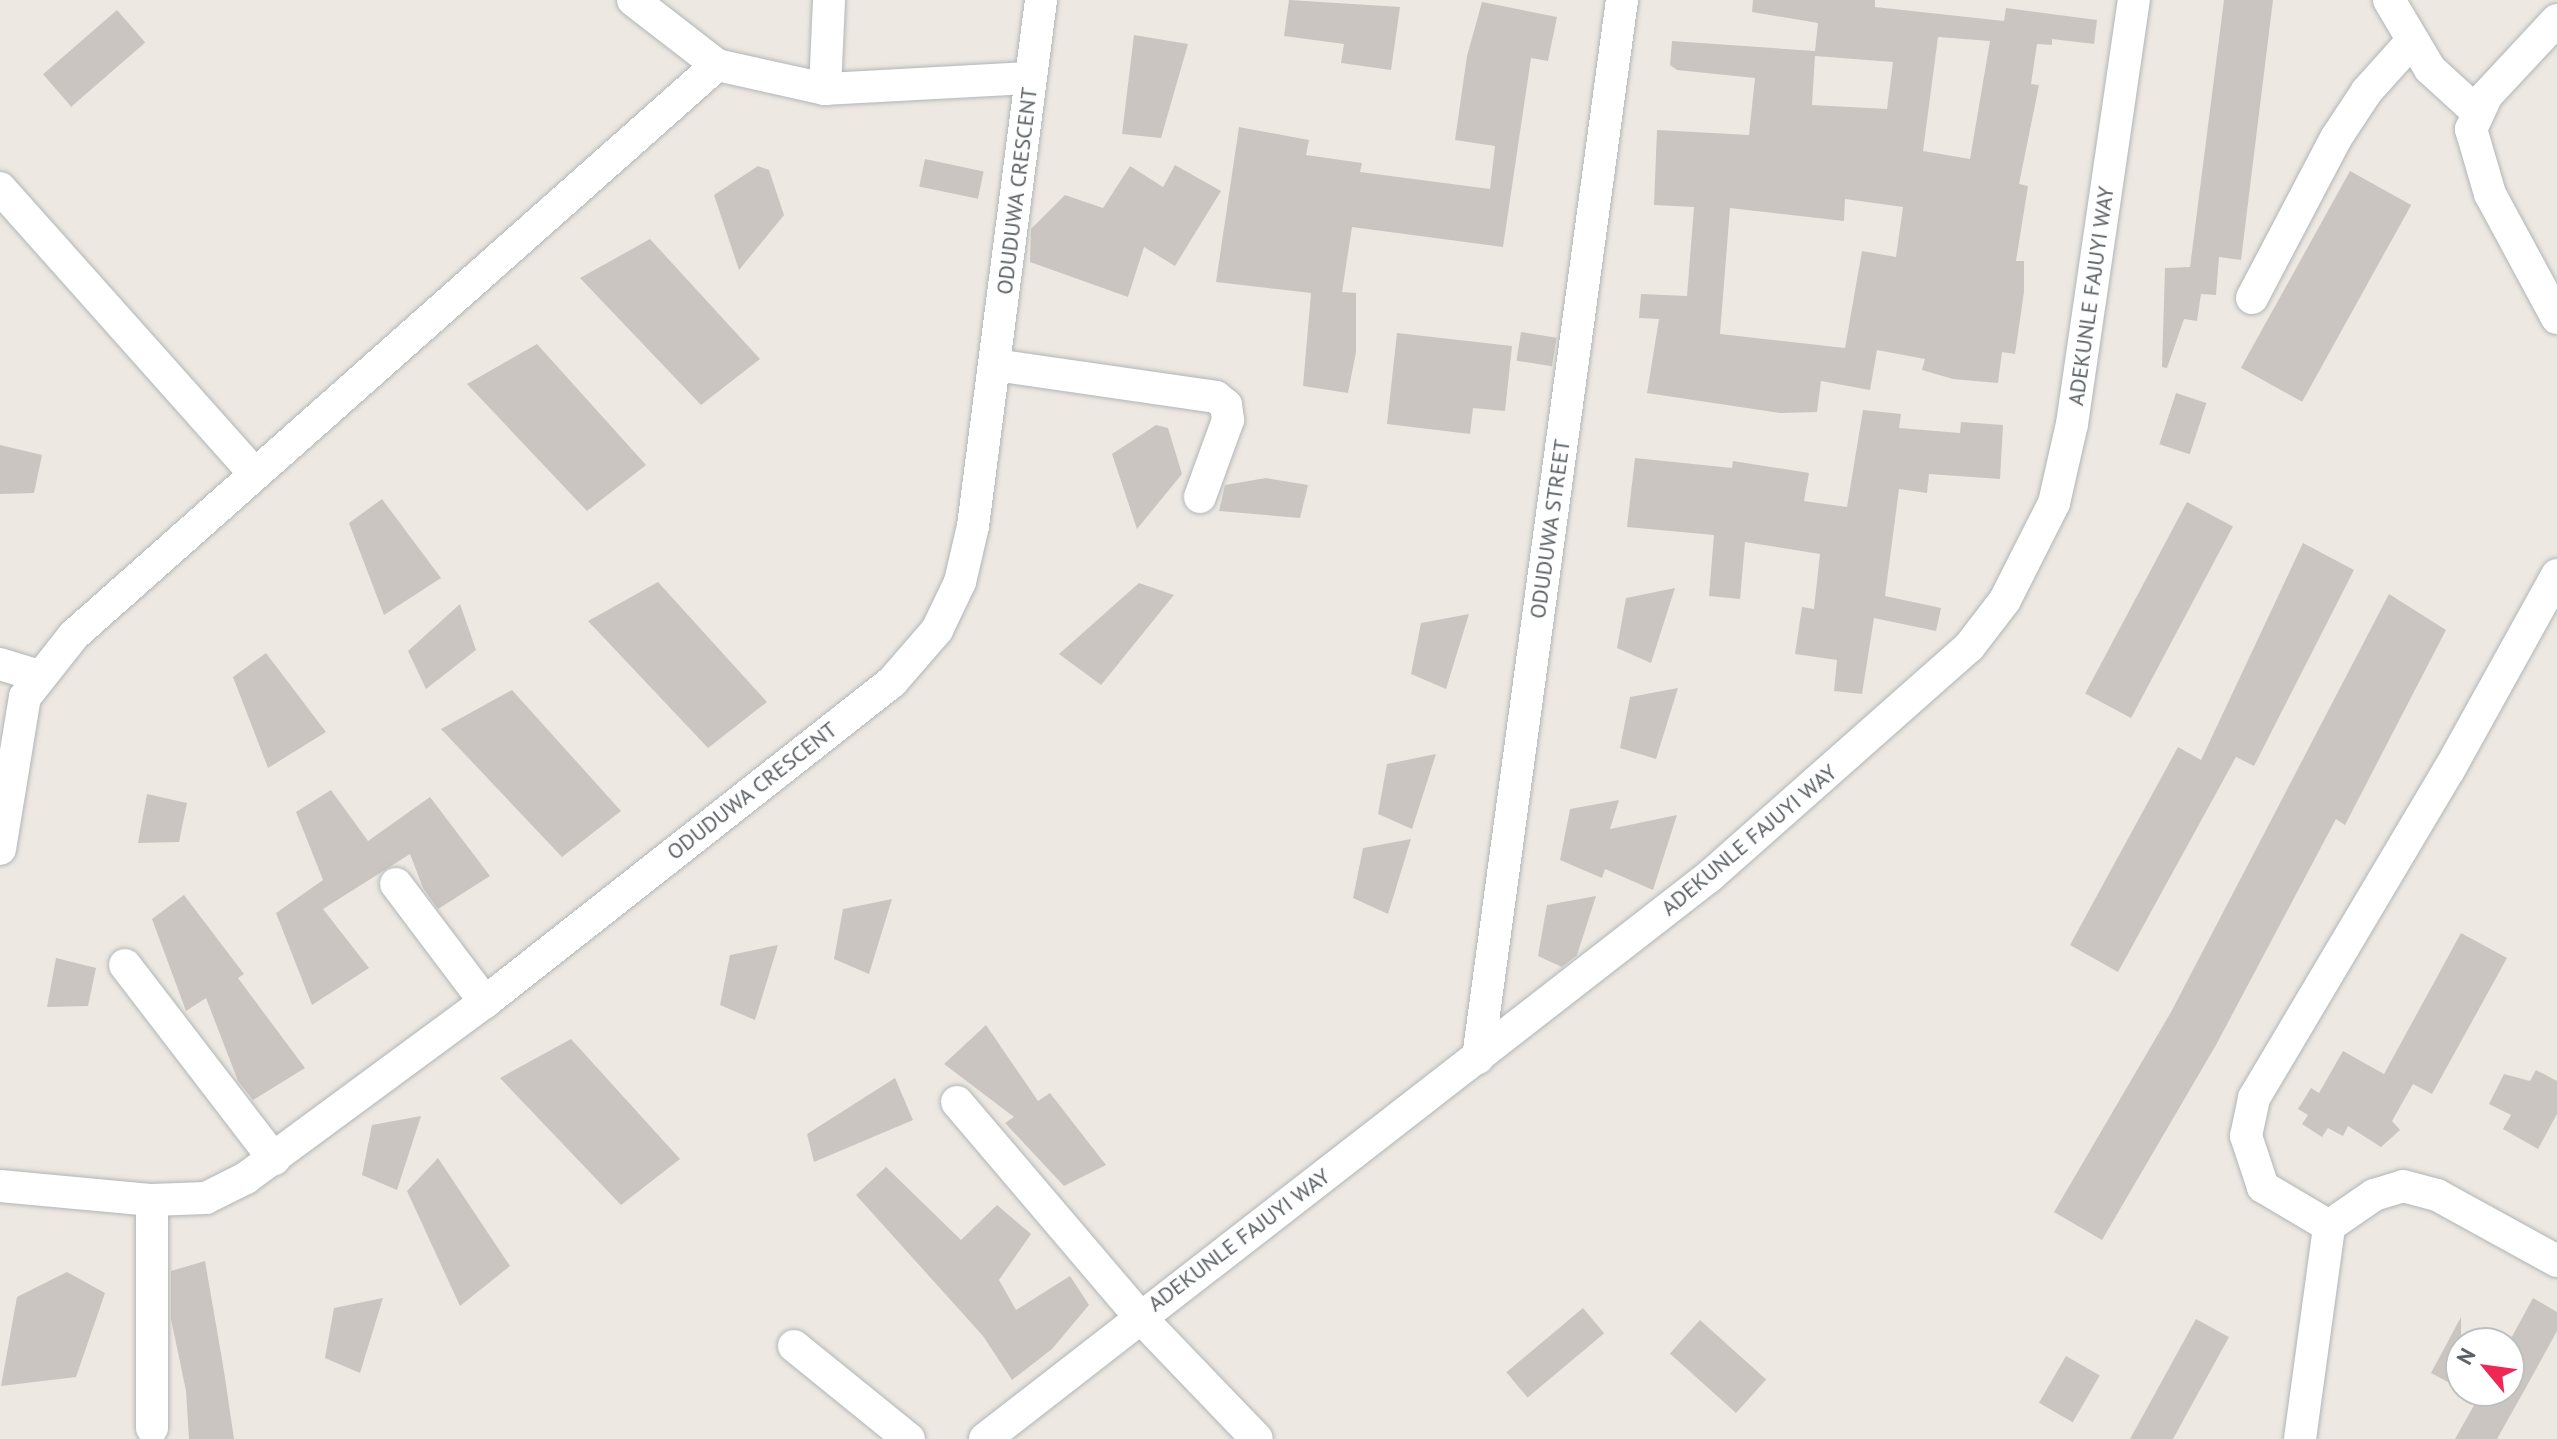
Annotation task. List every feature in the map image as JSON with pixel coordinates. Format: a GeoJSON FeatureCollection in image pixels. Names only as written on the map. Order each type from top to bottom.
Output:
{"type":"FeatureCollection","features":[{"type":"Feature","properties":{"kind":"street"},"geometry":{"type":"LineString","coordinates":[[633,0],[717,65],[825,89],[1031,78]]}},
{"type":"Feature","properties":{"kind":"street"},"geometry":{"type":"LineString","coordinates":[[825,89],[829,0]]}},
{"type":"Feature","properties":{"kind":"street","name":"ODUDUWA CRESCENT"},"geometry":{"type":"LineString","coordinates":[[0,1186],[152,1200],[206,1198],[274,1159],[485,1002],[892,682],[937,630],[960,582],[973,526],[1041,0]]}},
{"type":"Feature","properties":{"kind":"street","name":"ODUDUWA STREET"},"geometry":{"type":"LineString","coordinates":[[1478,1058],[1622,0]]}},
{"type":"Feature","properties":{"kind":"street","name":"ADEKUNLE FAJUYI WAY"},"geometry":{"type":"LineString","coordinates":[[985,1439],[1139,1316],[1478,1058],[1710,876],[1930,686],[2005,600],[2054,503],[2072,424],[2134,0]]}},
{"type":"Feature","properties":{"kind":"street"},"geometry":{"type":"LineString","coordinates":[[2389,0],[2410,43],[2476,111]]}},
{"type":"Feature","properties":{"kind":"street"},"geometry":{"type":"LineString","coordinates":[[2557,20],[2476,111],[2471,129],[2476,159],[2557,318]]}},
{"type":"Feature","properties":{"kind":"street"},"geometry":{"type":"LineString","coordinates":[[2252,298],[2336,138],[2367,91],[2410,43]]}},
{"type":"Feature","properties":{"kind":"street"},"geometry":{"type":"LineString","coordinates":[[0,849],[25,697],[74,635],[253,472],[717,65]]}},
{"type":"Feature","properties":{"kind":"street"},"geometry":{"type":"LineString","coordinates":[[0,188],[253,472]]}},
{"type":"Feature","properties":{"kind":"street"},"geometry":{"type":"LineString","coordinates":[[995,365],[1216,397],[1226,405],[1228,420],[1200,497]]}},
{"type":"Feature","properties":{"kind":"street"},"geometry":{"type":"LineString","coordinates":[[2329,1226],[2263,1187],[2246,1136],[2254,1098],[2449,770],[2557,575]]}},
{"type":"Feature","properties":{"kind":"street"},"geometry":{"type":"LineString","coordinates":[[0,664],[39,676]]}},
{"type":"Feature","properties":{"kind":"street"},"geometry":{"type":"LineString","coordinates":[[396,884],[485,1002]]}},
{"type":"Feature","properties":{"kind":"street"},"geometry":{"type":"LineString","coordinates":[[125,965],[274,1159]]}},
{"type":"Feature","properties":{"kind":"street"},"geometry":{"type":"LineString","coordinates":[[957,1102],[1139,1316],[1257,1439]]}},
{"type":"Feature","properties":{"kind":"street"},"geometry":{"type":"LineString","coordinates":[[2300,1439],[2329,1226],[2374,1195],[2403,1186],[2437,1195],[2557,1261]]}},
{"type":"Feature","properties":{"kind":"street"},"geometry":{"type":"LineString","coordinates":[[152,1200],[152,1428]]}},
{"type":"Feature","properties":{"kind":"street"},"geometry":{"type":"LineString","coordinates":[[794,1346],[909,1439]]}},
{"type":"Feature","properties":{"kind":"building"},"geometry":{"type":"Polygon","coordinates":[[[1289,0],[1400,7],[1391,70],[1341,63],[1344,44],[1284,36],[1289,0]]]}},
{"type":"Feature","properties":{"kind":"building"},"geometry":{"type":"Polygon","coordinates":[[[1753,0],[1875,0],[1875,7],[2004,21],[2006,8],[2097,20],[2094,44],[2052,39],[2052,45],[2037,44],[2031,84],[2039,85],[2019,184],[2028,186],[2016,261],[2024,261],[2024,292],[2015,354],[2002,352],[1998,383],[1953,379],[1922,370],[1925,359],[1877,350],[1870,390],[1821,381],[1817,412],[1780,413],[1647,393],[1659,319],[1639,318],[1641,294],[1687,296],[1694,207],[1654,205],[1657,130],[1749,135],[1755,78],[1677,70],[1670,65],[1672,41],[1815,51],[1818,23],[1752,12],[1753,0]],[[1938,37],[1923,151],[1970,159],[1990,41],[1938,37]],[[1815,56],[1812,105],[1887,109],[1893,62],[1815,56]],[[1845,199],[1844,221],[1730,208],[1720,334],[1845,348],[1862,251],[1896,257],[1903,207],[1845,199]]]}},
{"type":"Feature","properties":{"kind":"building"},"geometry":{"type":"Polygon","coordinates":[[[2224,0],[2273,0],[2241,260],[2219,257],[2216,295],[2201,294],[2197,321],[2184,319],[2167,368],[2162,367],[2165,268],[2190,267],[2224,0]]]}},
{"type":"Feature","properties":{"kind":"building"},"geometry":{"type":"Polygon","coordinates":[[[1482,2],[1557,17],[1548,61],[1531,58],[1503,247],[1352,227],[1342,292],[1356,293],[1356,352],[1348,393],[1303,386],[1311,293],[1216,282],[1239,127],[1309,140],[1306,155],[1362,163],[1360,172],[1490,189],[1495,146],[1455,140],[1467,56],[1482,2]]]}},
{"type":"Feature","properties":{"kind":"building"},"geometry":{"type":"Polygon","coordinates":[[[117,10],[145,42],[71,107],[43,74],[117,10]]]}},
{"type":"Feature","properties":{"kind":"building"},"geometry":{"type":"Polygon","coordinates":[[[1134,35],[1188,44],[1161,138],[1122,134],[1134,35]]]}},
{"type":"Feature","properties":{"kind":"building"},"geometry":{"type":"Polygon","coordinates":[[[925,159],[984,171],[978,199],[919,186],[925,159]]]}},
{"type":"Feature","properties":{"kind":"building"},"geometry":{"type":"Polygon","coordinates":[[[1175,165],[1221,191],[1175,266],[1144,247],[1128,297],[1030,262],[1031,229],[1065,195],[1103,208],[1130,166],[1163,187],[1175,165]]]}},
{"type":"Feature","properties":{"kind":"building"},"geometry":{"type":"Polygon","coordinates":[[[758,166],[769,170],[784,215],[739,270],[714,195],[758,166]]]}},
{"type":"Feature","properties":{"kind":"building"},"geometry":{"type":"Polygon","coordinates":[[[2350,171],[2411,205],[2302,402],[2241,368],[2350,171]]]}},
{"type":"Feature","properties":{"kind":"building"},"geometry":{"type":"Polygon","coordinates":[[[650,239],[760,359],[701,405],[580,278],[650,239]]]}},
{"type":"Feature","properties":{"kind":"building"},"geometry":{"type":"Polygon","coordinates":[[[1521,332],[1557,338],[1552,366],[1516,361],[1521,332]]]}},
{"type":"Feature","properties":{"kind":"building"},"geometry":{"type":"Polygon","coordinates":[[[1397,333],[1512,346],[1505,411],[1473,408],[1470,434],[1387,424],[1397,333]]]}},
{"type":"Feature","properties":{"kind":"building"},"geometry":{"type":"Polygon","coordinates":[[[537,344],[646,465],[587,511],[467,384],[537,344]]]}},
{"type":"Feature","properties":{"kind":"building"},"geometry":{"type":"Polygon","coordinates":[[[2176,393],[2206,403],[2190,454],[2159,444],[2176,393]]]}},
{"type":"Feature","properties":{"kind":"building"},"geometry":{"type":"Polygon","coordinates":[[[1863,410],[1901,414],[1899,428],[1960,433],[1961,422],[2003,425],[2000,479],[1929,474],[1927,493],[1899,489],[1885,596],[1941,608],[1936,631],[1874,618],[1862,694],[1834,691],[1837,660],[1795,654],[1802,607],[1814,609],[1820,554],[1745,542],[1740,599],[1709,596],[1714,535],[1627,527],[1635,458],[1732,468],[1733,461],[1809,473],[1804,501],[1847,507],[1863,410]]]}},
{"type":"Feature","properties":{"kind":"building"},"geometry":{"type":"Polygon","coordinates":[[[1156,425],[1168,428],[1182,474],[1137,529],[1112,454],[1156,425]]]}},
{"type":"Feature","properties":{"kind":"building"},"geometry":{"type":"Polygon","coordinates":[[[0,445],[42,455],[34,493],[0,494],[0,445]]]}},
{"type":"Feature","properties":{"kind":"building"},"geometry":{"type":"Polygon","coordinates":[[[1266,478],[1308,485],[1300,518],[1219,511],[1225,485],[1266,478]]]}},
{"type":"Feature","properties":{"kind":"building"},"geometry":{"type":"Polygon","coordinates":[[[382,499],[441,578],[384,615],[349,523],[382,499]]]}},
{"type":"Feature","properties":{"kind":"building"},"geometry":{"type":"Polygon","coordinates":[[[2187,502],[2233,526],[2131,718],[2085,694],[2187,502]]]}},
{"type":"Feature","properties":{"kind":"building"},"geometry":{"type":"Polygon","coordinates":[[[2303,543],[2354,570],[2254,766],[2236,757],[2118,972],[2070,945],[2178,747],[2201,760],[2303,543]]]}},
{"type":"Feature","properties":{"kind":"building"},"geometry":{"type":"Polygon","coordinates":[[[658,582],[767,702],[708,748],[588,621],[658,582]]]}},
{"type":"Feature","properties":{"kind":"building"},"geometry":{"type":"Polygon","coordinates":[[[1139,583],[1174,595],[1101,685],[1059,654],[1139,583]]]}},
{"type":"Feature","properties":{"kind":"building"},"geometry":{"type":"Polygon","coordinates":[[[1675,588],[1651,663],[1617,648],[1626,598],[1675,588]]]}},
{"type":"Feature","properties":{"kind":"building"},"geometry":{"type":"Polygon","coordinates":[[[2389,594],[2446,630],[2345,825],[2336,819],[2216,1045],[2102,1240],[2054,1212],[2171,1012],[2389,594]]]}},
{"type":"Feature","properties":{"kind":"building"},"geometry":{"type":"Polygon","coordinates":[[[460,604],[476,650],[426,689],[408,651],[460,604]]]}},
{"type":"Feature","properties":{"kind":"building"},"geometry":{"type":"Polygon","coordinates":[[[1469,614],[1446,689],[1411,674],[1421,623],[1469,614]]]}},
{"type":"Feature","properties":{"kind":"building"},"geometry":{"type":"Polygon","coordinates":[[[266,653],[326,732],[268,768],[233,677],[266,653]]]}},
{"type":"Feature","properties":{"kind":"building"},"geometry":{"type":"Polygon","coordinates":[[[1678,688],[1656,759],[1620,748],[1630,697],[1678,688]]]}},
{"type":"Feature","properties":{"kind":"building"},"geometry":{"type":"Polygon","coordinates":[[[512,690],[621,811],[562,857],[441,729],[512,690]]]}},
{"type":"Feature","properties":{"kind":"building"},"geometry":{"type":"Polygon","coordinates":[[[1436,754],[1412,829],[1378,814],[1387,764],[1436,754]]]}},
{"type":"Feature","properties":{"kind":"building"},"geometry":{"type":"Polygon","coordinates":[[[331,790],[368,841],[430,797],[490,876],[438,909],[423,888],[410,854],[323,909],[369,968],[312,1005],[276,913],[323,880],[296,812],[331,790]]]}},
{"type":"Feature","properties":{"kind":"building"},"geometry":{"type":"Polygon","coordinates":[[[147,794],[187,803],[179,842],[138,843],[147,794]]]}},
{"type":"Feature","properties":{"kind":"building"},"geometry":{"type":"Polygon","coordinates":[[[1619,800],[1610,829],[1677,815],[1653,890],[1605,869],[1602,878],[1560,860],[1570,809],[1619,800]]]}},
{"type":"Feature","properties":{"kind":"building"},"geometry":{"type":"Polygon","coordinates":[[[1411,839],[1388,914],[1353,898],[1363,848],[1411,839]]]}},
{"type":"Feature","properties":{"kind":"building"},"geometry":{"type":"Polygon","coordinates":[[[184,895],[244,974],[238,978],[305,1068],[253,1100],[238,1081],[206,998],[186,1011],[152,919],[184,895]]]}},
{"type":"Feature","properties":{"kind":"building"},"geometry":{"type":"Polygon","coordinates":[[[1596,896],[1577,955],[1562,967],[1538,956],[1547,905],[1596,896]]]}},
{"type":"Feature","properties":{"kind":"building"},"geometry":{"type":"Polygon","coordinates":[[[892,899],[869,974],[834,959],[843,909],[892,899]]]}},
{"type":"Feature","properties":{"kind":"building"},"geometry":{"type":"Polygon","coordinates":[[[2461,933],[2507,958],[2432,1094],[2413,1084],[2392,1121],[2400,1130],[2381,1147],[2348,1126],[2343,1136],[2328,1128],[2322,1137],[2302,1124],[2308,1115],[2298,1109],[2311,1088],[2319,1093],[2343,1051],[2384,1074],[2461,933]]]}},
{"type":"Feature","properties":{"kind":"building"},"geometry":{"type":"Polygon","coordinates":[[[778,945],[755,1020],[720,1005],[730,955],[778,945]]]}},
{"type":"Feature","properties":{"kind":"building"},"geometry":{"type":"Polygon","coordinates":[[[56,958],[96,968],[88,1006],[47,1007],[56,958]]]}},
{"type":"Feature","properties":{"kind":"building"},"geometry":{"type":"Polygon","coordinates":[[[986,1025],[1038,1101],[1050,1093],[1106,1165],[1064,1186],[1005,1123],[1014,1117],[944,1064],[986,1025]]]}},
{"type":"Feature","properties":{"kind":"building"},"geometry":{"type":"Polygon","coordinates":[[[571,1039],[680,1159],[621,1205],[500,1078],[571,1039]]]}},
{"type":"Feature","properties":{"kind":"building"},"geometry":{"type":"Polygon","coordinates":[[[2536,1070],[2557,1081],[2557,1114],[2538,1149],[2503,1129],[2511,1115],[2489,1104],[2504,1074],[2530,1081],[2536,1070]]]}},
{"type":"Feature","properties":{"kind":"building"},"geometry":{"type":"Polygon","coordinates":[[[895,1078],[913,1120],[814,1162],[807,1134],[895,1078]]]}},
{"type":"Feature","properties":{"kind":"building"},"geometry":{"type":"Polygon","coordinates":[[[421,1116],[397,1190],[362,1175],[372,1125],[421,1116]]]}},
{"type":"Feature","properties":{"kind":"building"},"geometry":{"type":"Polygon","coordinates":[[[438,1158],[510,1266],[460,1306],[407,1191],[438,1158]]]}},
{"type":"Feature","properties":{"kind":"building"},"geometry":{"type":"Polygon","coordinates":[[[886,1167],[961,1240],[997,1205],[1031,1234],[999,1280],[1016,1310],[1070,1276],[1089,1305],[1052,1349],[1012,1380],[983,1336],[856,1195],[886,1167]]]}},
{"type":"Feature","properties":{"kind":"building"},"geometry":{"type":"Polygon","coordinates":[[[205,1261],[234,1439],[189,1439],[186,1391],[171,1319],[171,1271],[205,1261]]]}},
{"type":"Feature","properties":{"kind":"building"},"geometry":{"type":"Polygon","coordinates":[[[67,1272],[105,1293],[76,1377],[1,1386],[17,1297],[67,1272]]]}},
{"type":"Feature","properties":{"kind":"building"},"geometry":{"type":"Polygon","coordinates":[[[383,1298],[360,1373],[325,1358],[334,1308],[383,1298]]]}},
{"type":"Feature","properties":{"kind":"building"},"geometry":{"type":"Polygon","coordinates":[[[2533,1298],[2557,1312],[2557,1331],[2525,1389],[2525,1327],[2517,1327],[2533,1298]]]}},
{"type":"Feature","properties":{"kind":"building"},"geometry":{"type":"Polygon","coordinates":[[[1583,1308],[1604,1333],[1528,1398],[1506,1372],[1583,1308]]]}},
{"type":"Feature","properties":{"kind":"building"},"geometry":{"type":"Polygon","coordinates":[[[2196,1319],[2229,1337],[2173,1439],[2130,1439],[2196,1319]]]}},
{"type":"Feature","properties":{"kind":"building"},"geometry":{"type":"Polygon","coordinates":[[[1700,1320],[1766,1380],[1736,1413],[1670,1353],[1700,1320]]]}},
{"type":"Feature","properties":{"kind":"building"},"geometry":{"type":"Polygon","coordinates":[[[2445,1347],[2445,1380],[2431,1373],[2445,1347]]]}},
{"type":"Feature","properties":{"kind":"building"},"geometry":{"type":"Polygon","coordinates":[[[2066,1356],[2100,1376],[2073,1422],[2039,1403],[2066,1356]]]}},
{"type":"Feature","properties":{"kind":"building"},"geometry":{"type":"Polygon","coordinates":[[[2473,1407],[2515,1407],[2497,1439],[2455,1439],[2473,1407]]]}}]}
